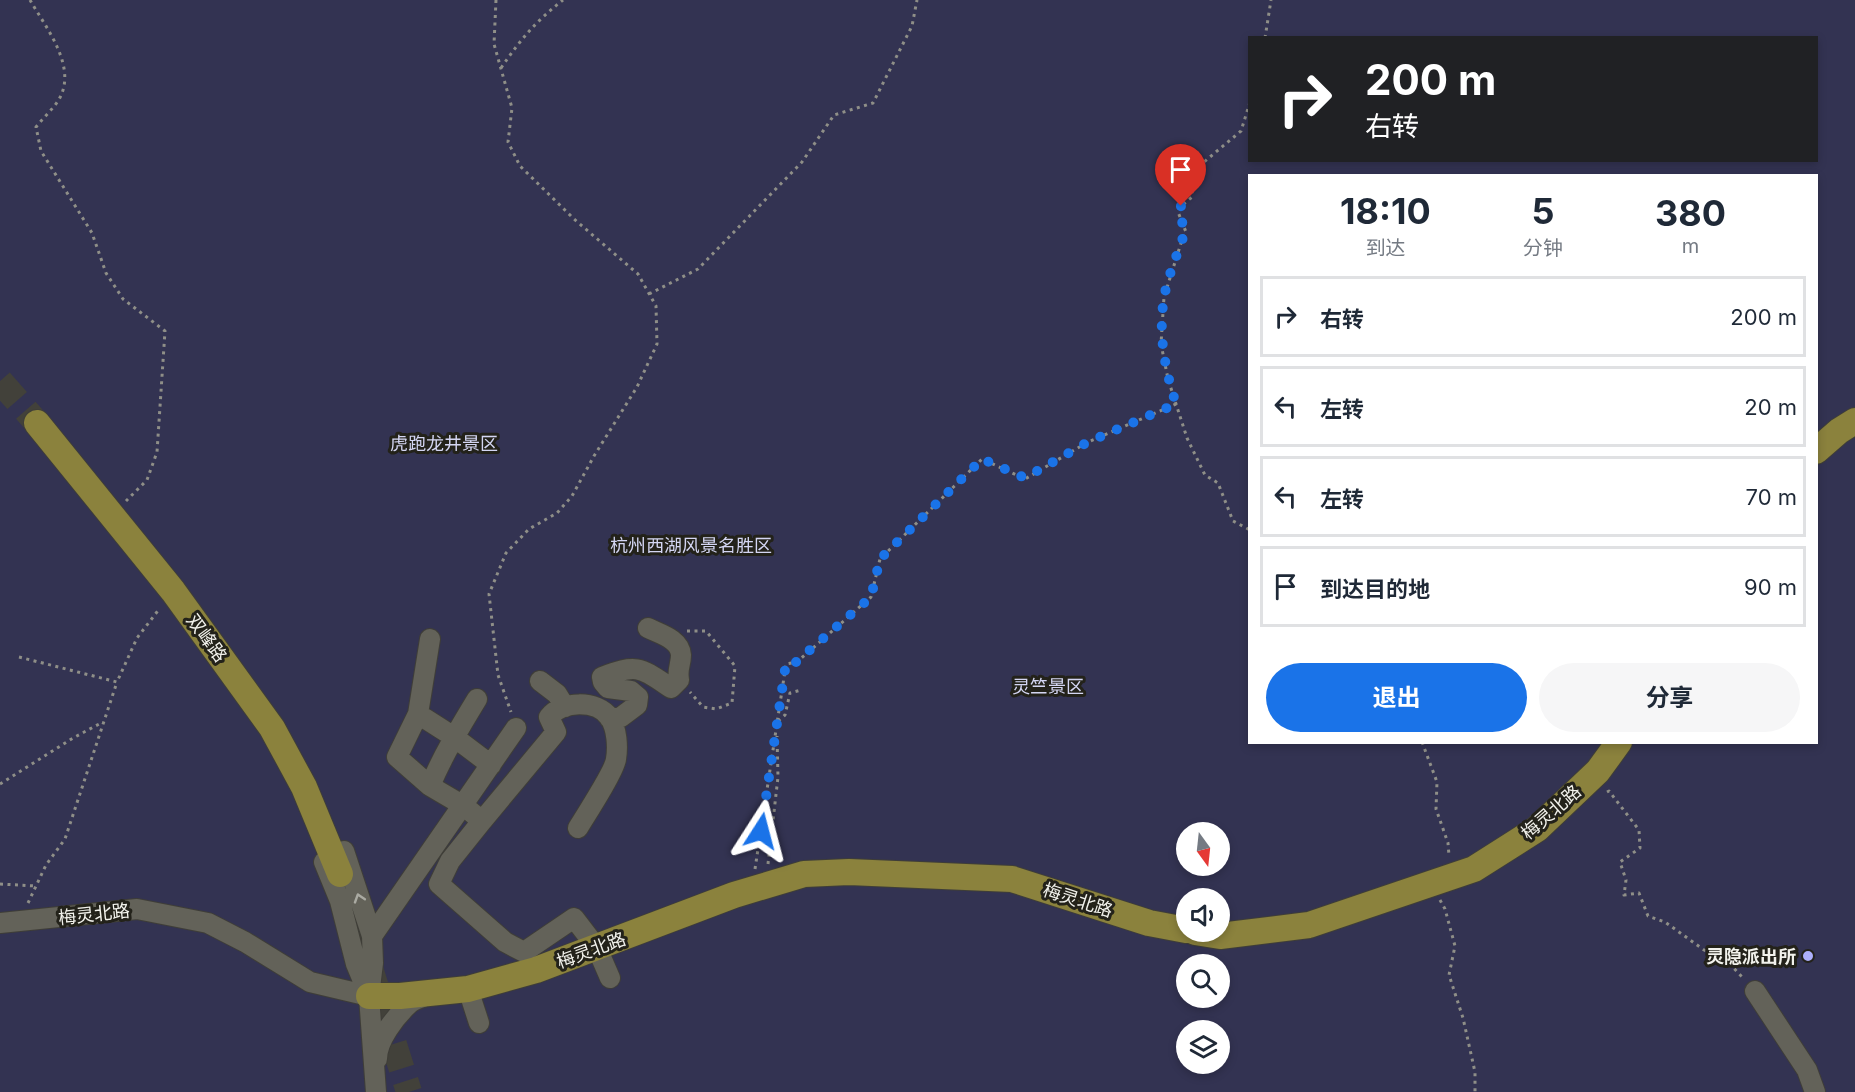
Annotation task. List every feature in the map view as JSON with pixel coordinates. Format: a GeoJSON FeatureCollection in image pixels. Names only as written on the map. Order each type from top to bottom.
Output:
{"type":"FeatureCollection","features":[{"type":"Feature","properties":{"kind":"main road"},"geometry":{"type":"LineString","coordinates":[[1818,449],[1855,421]]}},
{"type":"Feature","properties":{"kind":"main road","name":"双峰路"},"geometry":{"type":"LineString","coordinates":[[38,423],[173,591],[272,728],[308,796],[340,874]]}},
{"type":"Feature","properties":{"kind":"main road","name":"梅灵北路"},"geometry":{"type":"LineString","coordinates":[[1230,935],[1309,925],[1474,869],[1537,829],[1598,771],[1618,744]]}},
{"type":"Feature","properties":{"kind":"main road","name":"梅灵北路"},"geometry":{"type":"LineString","coordinates":[[369,996],[400,996],[468,989],[536,970],[597,948],[760,879],[804,874],[849,872],[1012,879],[1149,923],[1176,928]]}},
{"type":"Feature","properties":{"kind":"street"},"geometry":{"type":"LineString","coordinates":[[610,718],[621,717],[637,705],[638,697],[631,691],[608,688],[602,677],[620,670],[643,669],[671,688],[679,680],[677,669],[681,654],[676,644],[648,628]]}},
{"type":"Feature","properties":{"kind":"street"},"geometry":{"type":"LineString","coordinates":[[430,639],[418,714],[397,757],[430,786],[464,806],[482,821]]}},
{"type":"Feature","properties":{"kind":"street"},"geometry":{"type":"LineString","coordinates":[[225,664],[261,699],[288,735],[320,793],[346,856],[372,936],[373,963],[369,996],[376,1087]]}},
{"type":"Feature","properties":{"kind":"street"},"geometry":{"type":"LineString","coordinates":[[225,664],[305,815],[340,901],[356,964],[369,996]]}},
{"type":"Feature","properties":{"kind":"street"},"geometry":{"type":"LineString","coordinates":[[540,681],[557,694],[565,707]]}},
{"type":"Feature","properties":{"kind":"street"},"geometry":{"type":"LineString","coordinates":[[430,786],[454,736],[477,699]]}},
{"type":"Feature","properties":{"kind":"street"},"geometry":{"type":"LineString","coordinates":[[578,828],[616,762],[617,743],[610,718],[603,711],[580,703],[554,710],[549,717],[556,732],[450,861],[439,884],[505,942],[524,952],[574,918],[597,948],[610,978]]}},
{"type":"Feature","properties":{"kind":"street"},"geometry":{"type":"LineString","coordinates":[[418,714],[454,736],[491,765]]}},
{"type":"Feature","properties":{"kind":"street"},"geometry":{"type":"LineString","coordinates":[[372,936],[516,728]]}},
{"type":"Feature","properties":{"kind":"street","name":"梅灵北路"},"geometry":{"type":"LineString","coordinates":[[10,922],[137,909],[208,923],[310,982],[369,996]]}},
{"type":"Feature","properties":{"kind":"street"},"geometry":{"type":"LineString","coordinates":[[468,989],[479,1023]]}},
{"type":"Feature","properties":{"kind":"street"},"geometry":{"type":"LineString","coordinates":[[1755,991],[1807,1070],[1815,1092]]}},
{"type":"Feature","properties":{"kind":"street"},"geometry":{"type":"LineString","coordinates":[[376,1087],[377,1052],[392,1022],[410,1002],[436,992]]}},
{"type":"Feature","properties":{"kind":"path"},"geometry":{"type":"LineString","coordinates":[[30,0],[61,55],[65,77],[59,99],[36,127],[41,151],[92,233],[106,273],[123,299],[165,331],[157,452],[147,480],[111,515]]}},
{"type":"Feature","properties":{"kind":"path"},"geometry":{"type":"LineString","coordinates":[[496,0],[494,44],[512,108],[508,142],[520,166],[574,219],[638,274],[656,306],[657,344],[637,387],[572,496],[558,513],[529,529],[506,553],[489,594],[498,675],[516,728]]}},
{"type":"Feature","properties":{"kind":"path"},"geometry":{"type":"LineString","coordinates":[[501,68],[524,34],[563,0]]}},
{"type":"Feature","properties":{"kind":"path"},"geometry":{"type":"LineString","coordinates":[[649,294],[698,269],[802,162],[834,116],[873,103],[912,26],[917,0]]}},
{"type":"Feature","properties":{"kind":"path"},"geometry":{"type":"LineString","coordinates":[[1265,36],[1271,0]]}},
{"type":"Feature","properties":{"kind":"path"},"geometry":{"type":"LineString","coordinates":[[1248,108],[1241,131],[1192,172],[1192,197],[1181,206],[1178,212],[1186,232],[1164,297],[1161,344],[1168,379],[1186,438],[1205,475],[1218,483],[1233,521],[1248,529]]}},
{"type":"Feature","properties":{"kind":"path"},"geometry":{"type":"LineString","coordinates":[[760,879],[786,663],[796,662],[871,597],[880,559],[982,459],[1025,478],[1088,442],[1176,404]]}},
{"type":"Feature","properties":{"kind":"path"},"geometry":{"type":"LineString","coordinates":[[10,922],[36,886],[45,865],[64,839],[117,682],[137,638],[173,591]]}},
{"type":"Feature","properties":{"kind":"path"},"geometry":{"type":"LineString","coordinates":[[679,680],[703,707],[716,709],[732,703],[735,666],[706,631],[686,631]]}},
{"type":"Feature","properties":{"kind":"path"},"geometry":{"type":"LineString","coordinates":[[19,657],[117,682]]}},
{"type":"Feature","properties":{"kind":"path"},"geometry":{"type":"LineString","coordinates":[[760,879],[778,777],[777,724],[785,715],[790,693],[801,690]]}},
{"type":"Feature","properties":{"kind":"path"},"geometry":{"type":"LineString","coordinates":[[0,784],[103,722]]}},
{"type":"Feature","properties":{"kind":"path"},"geometry":{"type":"LineString","coordinates":[[1423,744],[1437,782],[1436,809],[1448,843],[1449,863],[1443,879],[1445,909],[1455,946],[1449,975],[1463,1018],[1475,1072],[1475,1092]]}},
{"type":"Feature","properties":{"kind":"path"},"geometry":{"type":"LineString","coordinates":[[1601,792],[1609,792],[1639,830],[1640,848],[1620,862],[1626,880],[1624,896],[1639,893],[1648,916],[1665,922],[1704,950],[1728,962],[1755,991]]}},
{"type":"Feature","properties":{"kind":"path"},"geometry":{"type":"LineString","coordinates":[[0,884],[36,886]]}},
{"type":"Feature","properties":{"kind":"green space","name":"虎跑龙井景区"},"geometry":{"type":"Polygon","coordinates":[[[0,0],[1855,0],[1855,1092],[0,1092],[0,0]]]}},
{"type":"Feature","properties":{"kind":"tunnel"},"geometry":{"type":"LineString","coordinates":[[0,381],[37,423]]}},
{"type":"Feature","properties":{"kind":"tunnel"},"geometry":{"type":"LineString","coordinates":[[347,895],[409,1092]]}},
{"type":"Feature","properties":{"kind":"place","name":"灵隐派出所"},"geometry":{"type":"Point","coordinates":[1808,956]}},
{"type":"Feature","properties":{"kind":"route"},"geometry":{"type":"LineString","coordinates":[[761,831],[786,663],[796,662],[871,597],[880,559],[982,459],[1025,478],[1088,442],[1176,404],[1161,344],[1164,297],[1186,232],[1178,212],[1181,206]]}},
{"type":"Feature","properties":{"kind":"park label","name":"杭州西湖风景名胜区"},"geometry":{"type":"Point","coordinates":[691,545]}},
{"type":"Feature","properties":{"kind":"park label","name":"灵竺景区"},"geometry":{"type":"Point","coordinates":[1048,686]}}]}
